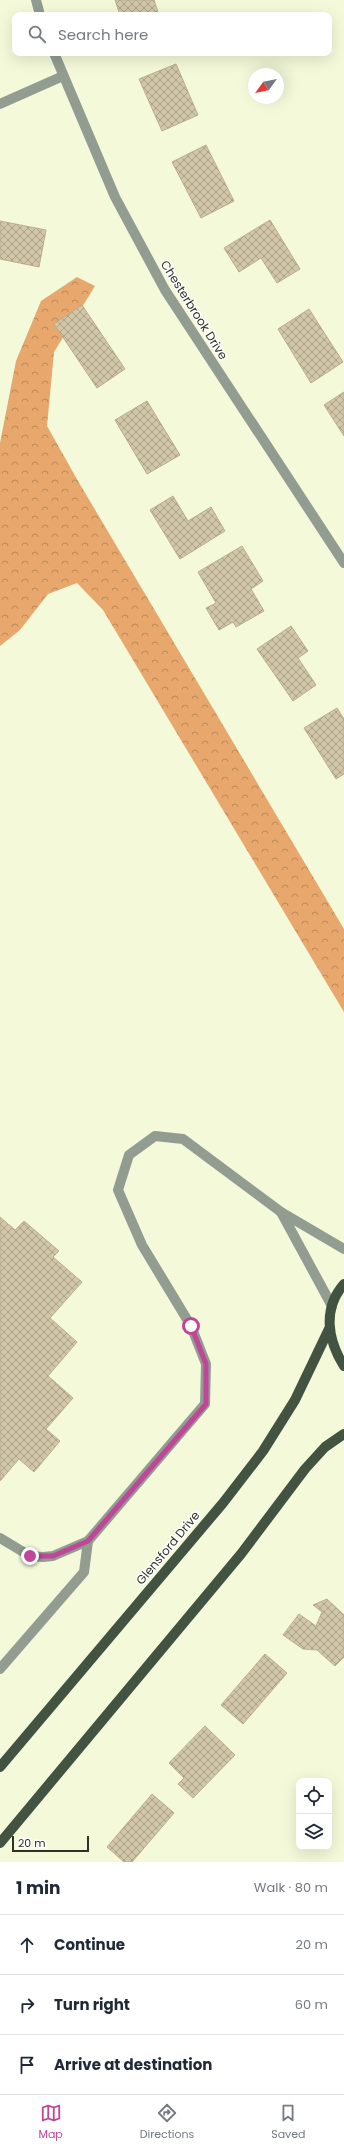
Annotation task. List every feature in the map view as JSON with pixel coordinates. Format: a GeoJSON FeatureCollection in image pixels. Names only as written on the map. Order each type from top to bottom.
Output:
{"type":"FeatureCollection","features":[{"type":"Feature","properties":{"kind":"main road"},"geometry":{"type":"LineString","coordinates":[[344,1284],[332,1306],[329,1329],[334,1351],[344,1366]]}},
{"type":"Feature","properties":{"kind":"main road","name":"Glensford Drive"},"geometry":{"type":"LineString","coordinates":[[0,1767],[218,1509],[263,1451],[295,1400],[329,1329]]}},
{"type":"Feature","properties":{"kind":"main road"},"geometry":{"type":"LineString","coordinates":[[0,1843],[241,1554],[304,1469],[325,1447],[344,1434]]}},
{"type":"Feature","properties":{"kind":"street"},"geometry":{"type":"LineString","coordinates":[[36,0],[39,12]]}},
{"type":"Feature","properties":{"kind":"street","name":"Chesterbrook Drive"},"geometry":{"type":"LineString","coordinates":[[55,56],[115,197],[165,290],[344,563]]}},
{"type":"Feature","properties":{"kind":"street"},"geometry":{"type":"LineString","coordinates":[[0,104],[63,76]]}},
{"type":"Feature","properties":{"kind":"street"},"geometry":{"type":"LineString","coordinates":[[0,1538],[30,1556],[42,1557],[53,1556],[88,1541],[206,1404],[206,1364],[191,1326],[142,1245],[118,1190],[129,1155],[155,1136],[183,1139],[281,1212],[344,1249]]}},
{"type":"Feature","properties":{"kind":"street"},"geometry":{"type":"LineString","coordinates":[[281,1212],[332,1306]]}},
{"type":"Feature","properties":{"kind":"street"},"geometry":{"type":"LineString","coordinates":[[0,1669],[84,1572],[88,1541]]}},
{"type":"Feature","properties":{"kind":"green space"},"geometry":{"type":"Polygon","coordinates":[[[77,277],[95,286],[54,352],[47,426],[78,481],[344,929],[344,1012],[103,610],[77,583],[48,594],[20,630],[0,646],[0,443],[16,361],[41,301],[77,277]]]}},
{"type":"Feature","properties":{"kind":"building"},"geometry":{"type":"Polygon","coordinates":[[[115,0],[154,0],[158,12],[119,12],[115,0]]]}},
{"type":"Feature","properties":{"kind":"building"},"geometry":{"type":"Polygon","coordinates":[[[176,64],[198,115],[162,131],[139,79],[176,64]]]}},
{"type":"Feature","properties":{"kind":"building"},"geometry":{"type":"Polygon","coordinates":[[[206,145],[234,201],[201,218],[172,162],[206,145]]]}},
{"type":"Feature","properties":{"kind":"building"},"geometry":{"type":"Polygon","coordinates":[[[270,220],[300,269],[277,283],[261,258],[239,272],[224,248],[270,220]]]}},
{"type":"Feature","properties":{"kind":"building"},"geometry":{"type":"Polygon","coordinates":[[[0,221],[46,230],[39,267],[0,259],[0,221]]]}},
{"type":"Feature","properties":{"kind":"building"},"geometry":{"type":"Polygon","coordinates":[[[82,305],[125,369],[97,388],[54,324],[82,305]]]}},
{"type":"Feature","properties":{"kind":"building"},"geometry":{"type":"Polygon","coordinates":[[[309,309],[343,362],[311,383],[278,329],[309,309]]]}},
{"type":"Feature","properties":{"kind":"building"},"geometry":{"type":"Polygon","coordinates":[[[344,392],[344,436],[324,405],[344,392]]]}},
{"type":"Feature","properties":{"kind":"building"},"geometry":{"type":"Polygon","coordinates":[[[147,401],[180,455],[147,474],[115,420],[147,401]]]}},
{"type":"Feature","properties":{"kind":"building"},"geometry":{"type":"Polygon","coordinates":[[[173,496],[188,521],[211,507],[225,531],[180,559],[150,510],[173,496]]]}},
{"type":"Feature","properties":{"kind":"building"},"geometry":{"type":"Polygon","coordinates":[[[242,546],[263,581],[251,589],[264,611],[236,627],[233,622],[219,630],[206,608],[216,603],[198,572],[242,546]]]}},
{"type":"Feature","properties":{"kind":"building"},"geometry":{"type":"Polygon","coordinates":[[[291,626],[308,651],[298,658],[316,685],[293,701],[257,649],[291,626]]]}},
{"type":"Feature","properties":{"kind":"building"},"geometry":{"type":"Polygon","coordinates":[[[337,708],[344,719],[344,774],[336,779],[304,728],[337,708]]]}},
{"type":"Feature","properties":{"kind":"building"},"geometry":{"type":"Polygon","coordinates":[[[0,1217],[15,1230],[24,1221],[59,1251],[53,1257],[82,1282],[50,1318],[77,1342],[48,1376],[73,1398],[46,1429],[60,1441],[34,1472],[19,1459],[0,1481],[0,1217]]]}},
{"type":"Feature","properties":{"kind":"building"},"geometry":{"type":"Polygon","coordinates":[[[327,1599],[344,1615],[344,1657],[335,1666],[317,1650],[303,1649],[283,1635],[299,1614],[316,1626],[322,1612],[313,1605],[327,1599]]]}},
{"type":"Feature","properties":{"kind":"building"},"geometry":{"type":"Polygon","coordinates":[[[265,1654],[287,1673],[243,1724],[221,1705],[265,1654]]]}},
{"type":"Feature","properties":{"kind":"building"},"geometry":{"type":"Polygon","coordinates":[[[205,1726],[235,1755],[193,1798],[178,1784],[184,1778],[169,1763],[205,1726]]]}},
{"type":"Feature","properties":{"kind":"building"},"geometry":{"type":"Polygon","coordinates":[[[152,1794],[174,1813],[132,1862],[124,1862],[107,1847],[152,1794]]]}},
{"type":"Feature","properties":{"kind":"route"},"geometry":{"type":"LineString","coordinates":[[30,1556],[53,1556],[88,1541],[206,1404],[206,1364],[191,1326]]}}]}
